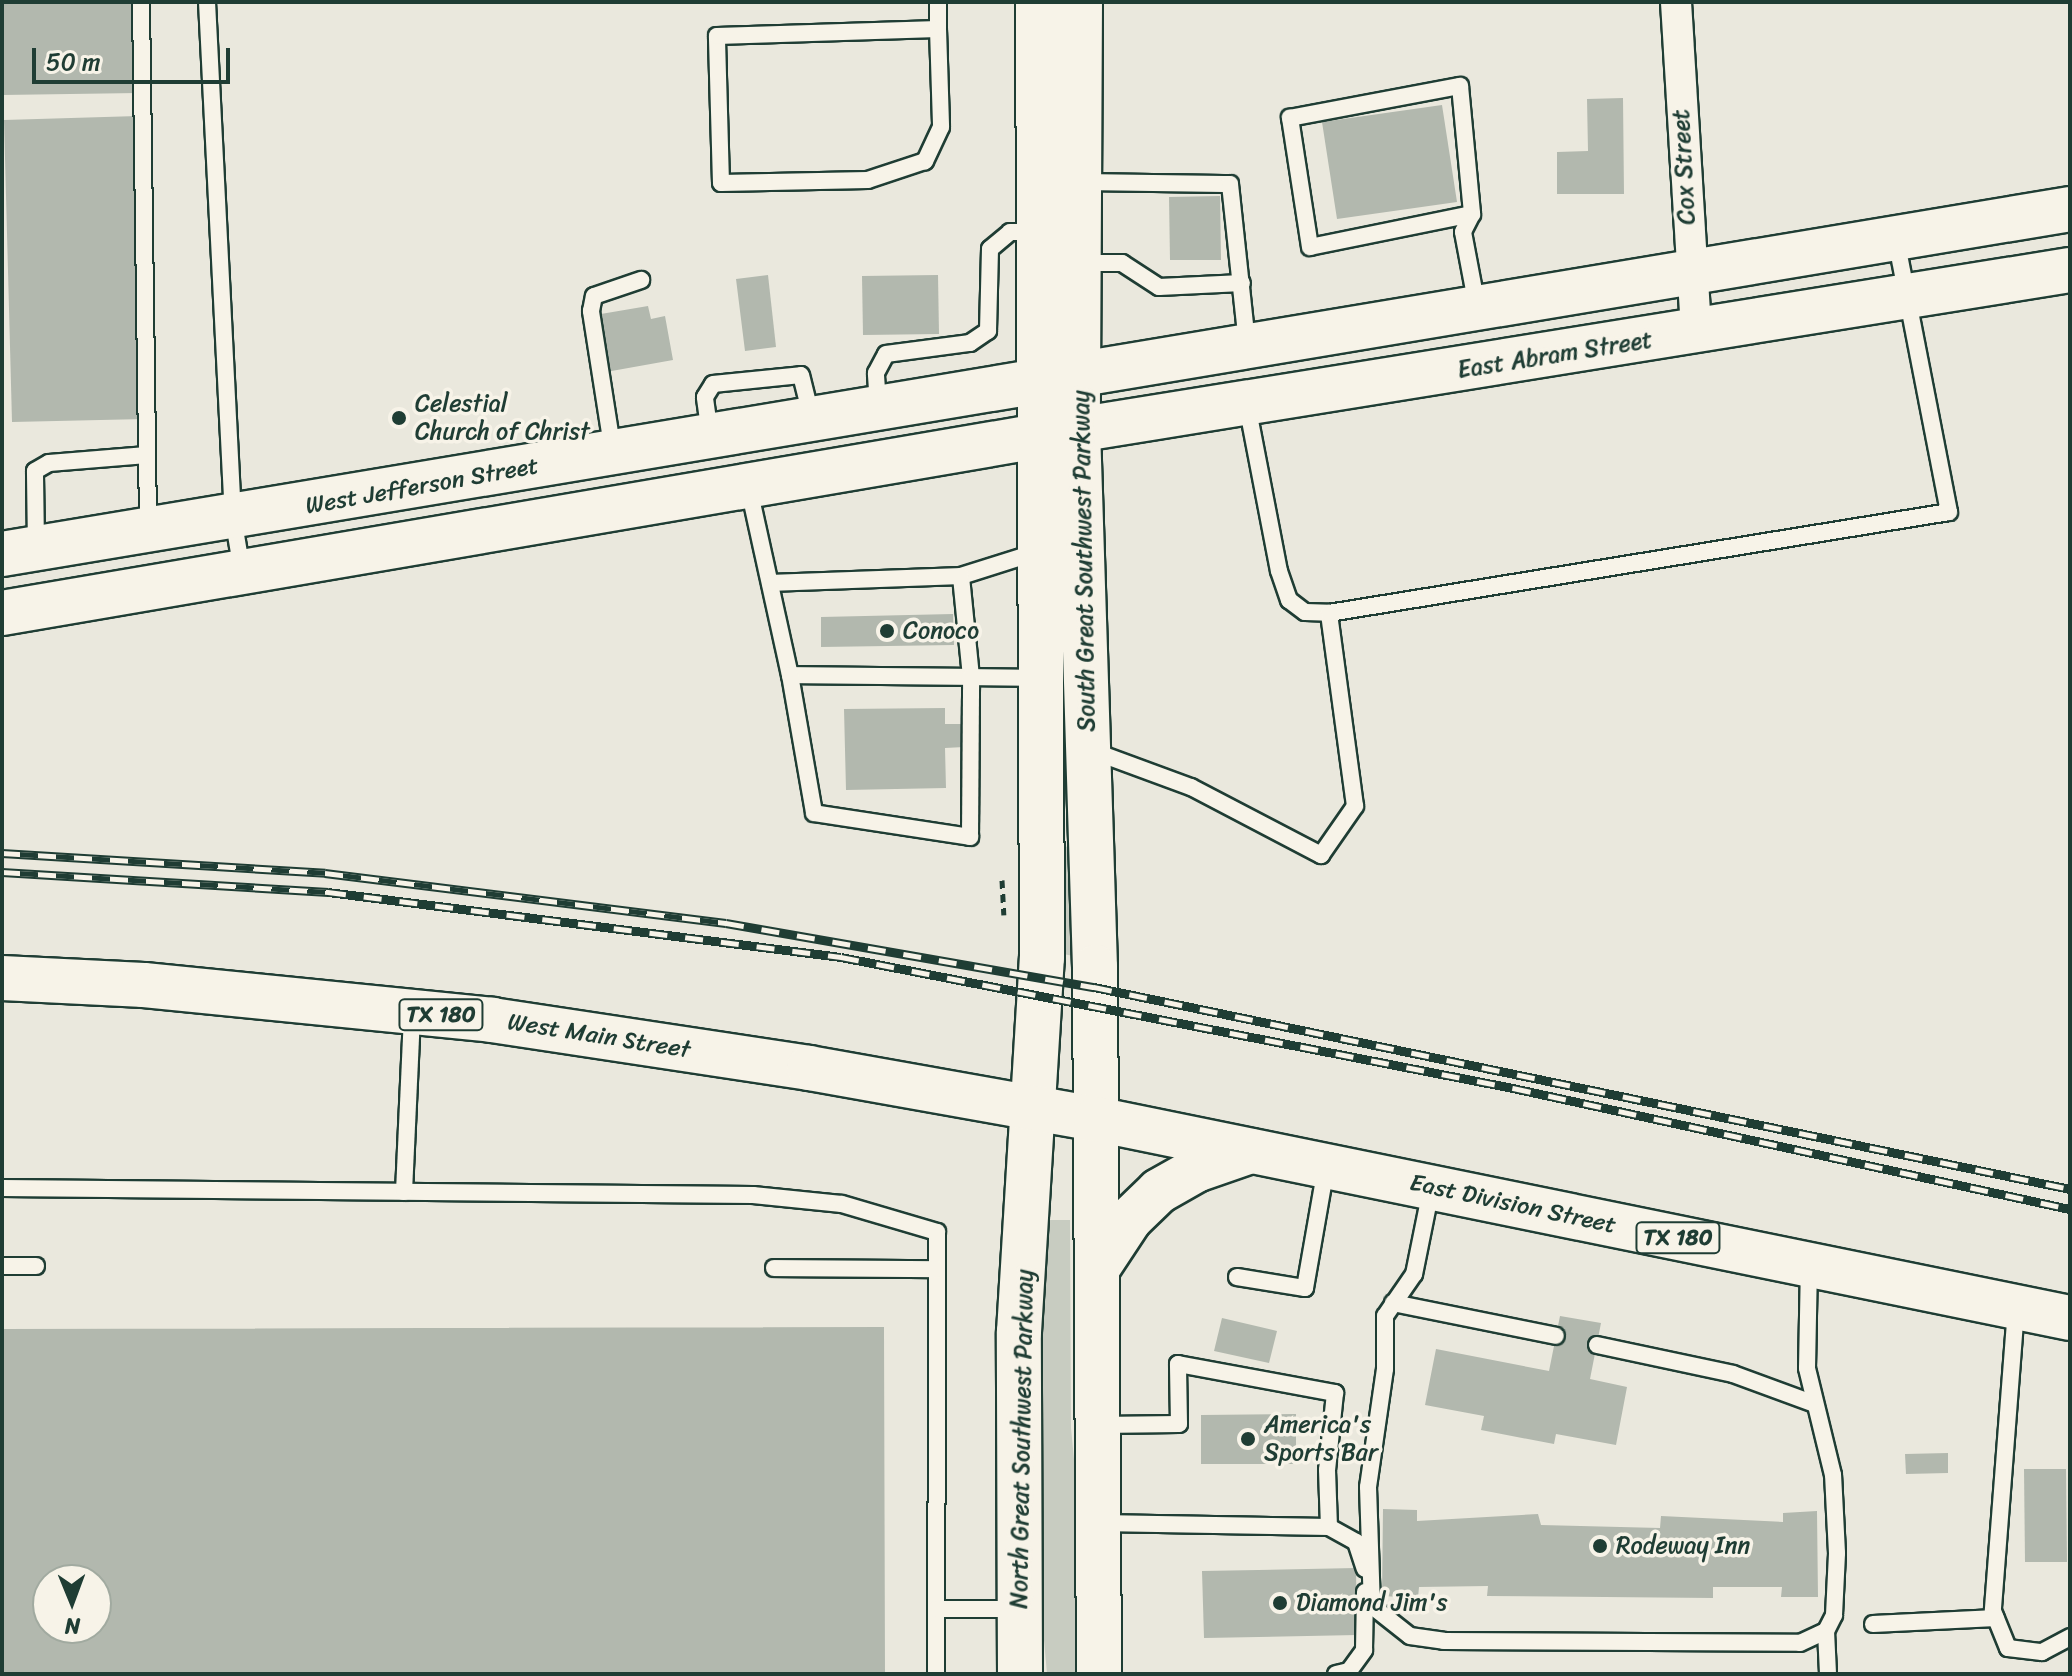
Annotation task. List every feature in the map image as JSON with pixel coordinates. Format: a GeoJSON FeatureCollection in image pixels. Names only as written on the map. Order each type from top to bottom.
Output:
{"type":"FeatureCollection","features":[{"type":"Feature","properties":{"kind":"main road","name":"South Great Southwest Parkway"},"geometry":{"type":"LineString","coordinates":[[1038,2],[1040,232],[1059,379],[1059,433],[1089,749],[1096,1119]]}},
{"type":"Feature","properties":{"kind":"main road","name":"South Great Southwest Parkway"},"geometry":{"type":"LineString","coordinates":[[1059,379],[1082,263],[1080,2]]}},
{"type":"Feature","properties":{"kind":"main road"},"geometry":{"type":"LineString","coordinates":[[1059,379],[2070,209]]}},
{"type":"Feature","properties":{"kind":"main road","name":"East Abram Street"},"geometry":{"type":"LineString","coordinates":[[1059,433],[2070,270]]}},
{"type":"Feature","properties":{"kind":"main road","name":"West Jefferson Street"},"geometry":{"type":"LineString","coordinates":[[19,551],[149,532],[1059,379]]}},
{"type":"Feature","properties":{"kind":"main road","name":"South Great Southwest Parkway"},"geometry":{"type":"LineString","coordinates":[[1036,1109],[1044,678],[1042,551],[1059,433]]}},
{"type":"Feature","properties":{"kind":"main road"},"geometry":{"type":"LineString","coordinates":[[2,613],[1059,433]]}},
{"type":"Feature","properties":{"kind":"main road"},"geometry":{"type":"LineString","coordinates":[[694,497],[699,440]]}},
{"type":"Feature","properties":{"kind":"main road"},"geometry":{"type":"LineString","coordinates":[[290,508],[301,564]]}},
{"type":"Feature","properties":{"kind":"main road","name":"West Main Street"},"geometry":{"type":"LineString","coordinates":[[2,978],[144,985],[412,1012],[809,1068],[1096,1119]]}},
{"type":"Feature","properties":{"kind":"main road","name":"North Great Southwest Parkway"},"geometry":{"type":"LineString","coordinates":[[1020,1674],[1019,1332],[1036,1109]]}},
{"type":"Feature","properties":{"kind":"main road"},"geometry":{"type":"LineString","coordinates":[[1096,1119],[1099,1674]]}},
{"type":"Feature","properties":{"kind":"main road","name":"East Division Street"},"geometry":{"type":"LineString","coordinates":[[1096,1119],[2070,1318]]}},
{"type":"Feature","properties":{"kind":"main road"},"geometry":{"type":"LineString","coordinates":[[1097,1269],[1130,1219],[1159,1191],[1196,1170],[1251,1151]]}},
{"type":"Feature","properties":{"kind":"street","name":"Cox Street"},"geometry":{"type":"LineString","coordinates":[[1676,2],[1689,271],[1696,332]]}},
{"type":"Feature","properties":{"kind":"lane"},"geometry":{"type":"LineString","coordinates":[[141,2],[149,532]]}},
{"type":"Feature","properties":{"kind":"lane"},"geometry":{"type":"LineString","coordinates":[[207,2],[233,517],[242,574]]}},
{"type":"Feature","properties":{"kind":"lane"},"geometry":{"type":"LineString","coordinates":[[938,2],[941,127],[925,161],[868,180],[721,183],[717,36],[938,29]]}},
{"type":"Feature","properties":{"kind":"lane"},"geometry":{"type":"LineString","coordinates":[[1472,214],[1310,247],[1290,118],[1460,86],[1472,214],[1463,232],[1477,307]]}},
{"type":"Feature","properties":{"kind":"lane"},"geometry":{"type":"LineString","coordinates":[[1080,182],[1230,184],[1247,347]]}},
{"type":"Feature","properties":{"kind":"lane"},"geometry":{"type":"LineString","coordinates":[[878,410],[876,373],[886,354],[981,339],[990,325],[990,249],[1010,232],[1040,232]]}},
{"type":"Feature","properties":{"kind":"lane"},"geometry":{"type":"LineString","coordinates":[[1247,404],[1279,571],[1289,600],[1305,612],[1329,613],[1949,512],[1896,237]]}},
{"type":"Feature","properties":{"kind":"lane"},"geometry":{"type":"LineString","coordinates":[[1082,263],[1122,263],[1159,287],[1242,283]]}},
{"type":"Feature","properties":{"kind":"lane"},"geometry":{"type":"LineString","coordinates":[[613,454],[591,311],[594,296],[641,280]]}},
{"type":"Feature","properties":{"kind":"lane"},"geometry":{"type":"LineString","coordinates":[[19,551],[35,471],[49,463],[147,455]]}},
{"type":"Feature","properties":{"kind":"lane"},"geometry":{"type":"LineString","coordinates":[[749,487],[790,675],[814,813],[970,837],[971,677],[961,576]]}},
{"type":"Feature","properties":{"kind":"lane"},"geometry":{"type":"LineString","coordinates":[[770,583],[961,576],[1042,551]]}},
{"type":"Feature","properties":{"kind":"lane"},"geometry":{"type":"LineString","coordinates":[[1089,749],[1191,787],[1321,855],[1355,806],[1329,613]]}},
{"type":"Feature","properties":{"kind":"lane"},"geometry":{"type":"LineString","coordinates":[[790,675],[1044,678]]}},
{"type":"Feature","properties":{"kind":"lane"},"geometry":{"type":"LineString","coordinates":[[404,1192],[412,1012]]}},
{"type":"Feature","properties":{"kind":"lane"},"geometry":{"type":"LineString","coordinates":[[1237,1277],[1305,1288],[1326,1166]]}},
{"type":"Feature","properties":{"kind":"lane"},"geometry":{"type":"LineString","coordinates":[[2,1188],[753,1195],[842,1204],[937,1232],[936,1674]]}},
{"type":"Feature","properties":{"kind":"lane"},"geometry":{"type":"LineString","coordinates":[[1431,1188],[1414,1274],[1385,1316],[1385,1369],[1368,1487],[1372,1606],[1410,1636],[1444,1641],[1800,1643],[1826,1631]]}},
{"type":"Feature","properties":{"kind":"lane"},"geometry":{"type":"LineString","coordinates":[[1809,1265],[1807,1368],[1833,1475],[1834,1615],[1826,1631],[1828,1674]]}},
{"type":"Feature","properties":{"kind":"lane"},"geometry":{"type":"LineString","coordinates":[[2,1266],[36,1266]]}},
{"type":"Feature","properties":{"kind":"lane"},"geometry":{"type":"LineString","coordinates":[[774,1268],[936,1269]]}},
{"type":"Feature","properties":{"kind":"lane"},"geometry":{"type":"LineString","coordinates":[[1393,1303],[1556,1336]]}},
{"type":"Feature","properties":{"kind":"lane"},"geometry":{"type":"LineString","coordinates":[[2016,1307],[1996,1618],[2008,1648],[2042,1652],[2070,1637]]}},
{"type":"Feature","properties":{"kind":"lane"},"geometry":{"type":"LineString","coordinates":[[1597,1345],[1733,1374],[1815,1404]]}},
{"type":"Feature","properties":{"kind":"lane"},"geometry":{"type":"LineString","coordinates":[[1098,1425],[1179,1424],[1178,1364],[1335,1393],[1327,1470],[1329,1527]]}},
{"type":"Feature","properties":{"kind":"lane"},"geometry":{"type":"LineString","coordinates":[[1098,1523],[1329,1527],[1356,1542],[1366,1569],[1364,1650],[1349,1671],[1336,1674]]}},
{"type":"Feature","properties":{"kind":"lane"},"geometry":{"type":"LineString","coordinates":[[936,1609],[1020,1609]]}},
{"type":"Feature","properties":{"kind":"lane"},"geometry":{"type":"LineString","coordinates":[[1873,1624],[1996,1618]]}},
{"type":"Feature","properties":{"kind":"shaded area"},"geometry":{"type":"Polygon","coordinates":[[[1072,846],[1079,957],[1063,954],[1063,847],[1072,846]]]}},
{"type":"Feature","properties":{"kind":"shaded area"},"geometry":{"type":"Polygon","coordinates":[[[1049,1220],[1070,1220],[1071,1428],[1087,1594],[1087,1674],[1047,1674],[1038,1572],[1037,1374],[1049,1220]]]}},
{"type":"Feature","properties":{"kind":"building"},"geometry":{"type":"Polygon","coordinates":[[[2,2],[136,2],[138,93],[2,95],[2,2]]]}},
{"type":"Feature","properties":{"kind":"building"},"geometry":{"type":"Polygon","coordinates":[[[1623,98],[1624,194],[1557,194],[1557,152],[1588,151],[1587,99],[1623,98]]]}},
{"type":"Feature","properties":{"kind":"building"},"geometry":{"type":"Polygon","coordinates":[[[1442,105],[1457,202],[1337,219],[1322,122],[1442,105]]]}},
{"type":"Feature","properties":{"kind":"building"},"geometry":{"type":"Polygon","coordinates":[[[138,116],[145,419],[12,422],[4,120],[138,116]]]}},
{"type":"Feature","properties":{"kind":"building"},"geometry":{"type":"Polygon","coordinates":[[[1220,196],[1221,260],[1170,260],[1169,197],[1220,196]]]}},
{"type":"Feature","properties":{"kind":"building"},"geometry":{"type":"Polygon","coordinates":[[[768,275],[776,347],[745,351],[736,279],[768,275]]]}},
{"type":"Feature","properties":{"kind":"building"},"geometry":{"type":"Polygon","coordinates":[[[938,275],[939,334],[863,335],[862,276],[938,275]]]}},
{"type":"Feature","properties":{"kind":"building"},"geometry":{"type":"Polygon","coordinates":[[[648,306],[651,319],[665,316],[673,360],[606,372],[595,315],[648,306]]]}},
{"type":"Feature","properties":{"kind":"building","name":"Conoco"},"geometry":{"type":"Polygon","coordinates":[[[953,614],[954,645],[821,647],[821,617],[953,614]]]}},
{"type":"Feature","properties":{"kind":"building"},"geometry":{"type":"Polygon","coordinates":[[[945,708],[945,724],[963,724],[964,747],[945,748],[946,788],[846,790],[844,709],[945,708]]]}},
{"type":"Feature","properties":{"kind":"building"},"geometry":{"type":"Polygon","coordinates":[[[1560,1316],[1601,1323],[1590,1379],[1627,1387],[1616,1445],[1556,1434],[1554,1444],[1481,1430],[1484,1416],[1425,1405],[1436,1349],[1549,1371],[1560,1316]]]}},
{"type":"Feature","properties":{"kind":"building"},"geometry":{"type":"Polygon","coordinates":[[[1222,1318],[1277,1331],[1269,1363],[1214,1351],[1222,1318]]]}},
{"type":"Feature","properties":{"kind":"building"},"geometry":{"type":"Polygon","coordinates":[[[884,1327],[885,1674],[2,1674],[2,1329],[884,1327]]]}},
{"type":"Feature","properties":{"kind":"building","name":"America's Sports Bar"},"geometry":{"type":"Polygon","coordinates":[[[1296,1414],[1296,1464],[1201,1464],[1201,1415],[1296,1414]]]}},
{"type":"Feature","properties":{"kind":"building"},"geometry":{"type":"Polygon","coordinates":[[[1948,1453],[1948,1473],[1906,1474],[1905,1454],[1948,1453]]]}},
{"type":"Feature","properties":{"kind":"building"},"geometry":{"type":"Polygon","coordinates":[[[2024,1469],[2066,1469],[2067,1562],[2025,1562],[2024,1469]]]}},
{"type":"Feature","properties":{"kind":"building","name":"Rodeway Inn"},"geometry":{"type":"Polygon","coordinates":[[[1383,1509],[1417,1510],[1417,1521],[1538,1514],[1541,1525],[1660,1528],[1661,1516],[1783,1522],[1783,1513],[1817,1511],[1818,1597],[1781,1597],[1782,1587],[1713,1587],[1713,1598],[1487,1596],[1488,1586],[1419,1587],[1418,1598],[1382,1596],[1383,1509]]]}},
{"type":"Feature","properties":{"kind":"building","name":"Diamond Jim's"},"geometry":{"type":"Polygon","coordinates":[[[1356,1568],[1357,1635],[1204,1638],[1202,1571],[1356,1568]]]}},
{"type":"Feature","properties":{"kind":"railway"},"geometry":{"type":"LineString","coordinates":[[2,853],[325,873],[726,923],[1094,987],[2070,1189]]}},
{"type":"Feature","properties":{"kind":"railway"},"geometry":{"type":"LineString","coordinates":[[2,872],[328,892],[841,957],[1513,1088],[2070,1209]]}},
{"type":"Feature","properties":{"kind":"place","name":"Celestial Church of Christ"},"geometry":{"type":"Point","coordinates":[399,418]}},
{"type":"Feature","properties":{"kind":"place","name":"Conoco"},"geometry":{"type":"Point","coordinates":[887,631]}},
{"type":"Feature","properties":{"kind":"place","name":"America's Sports Bar"},"geometry":{"type":"Point","coordinates":[1248,1439]}},
{"type":"Feature","properties":{"kind":"place","name":"Rodeway Inn"},"geometry":{"type":"Point","coordinates":[1600,1546]}},
{"type":"Feature","properties":{"kind":"place","name":"Diamond Jim's"},"geometry":{"type":"Point","coordinates":[1280,1603]}}]}
